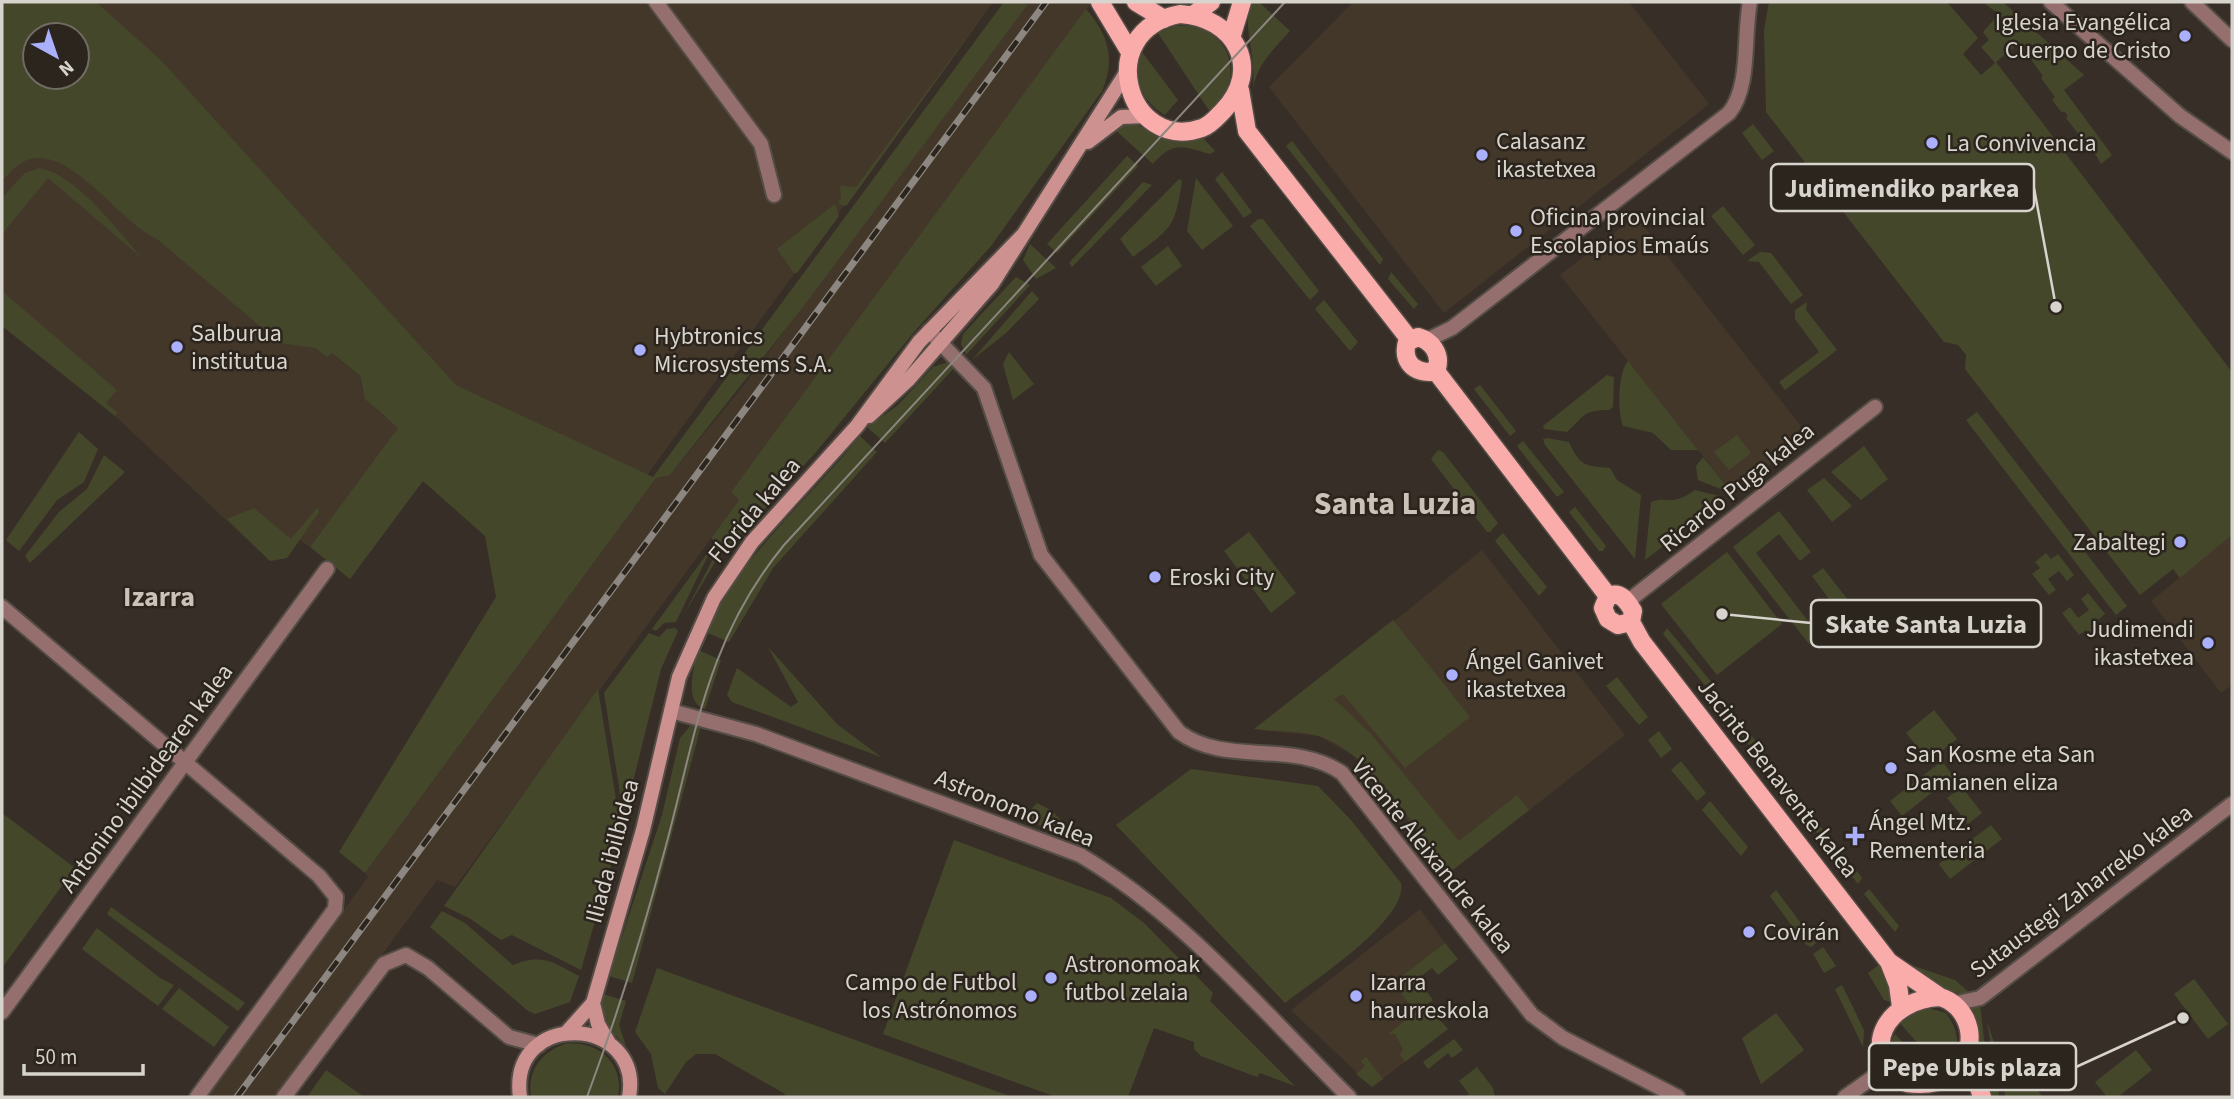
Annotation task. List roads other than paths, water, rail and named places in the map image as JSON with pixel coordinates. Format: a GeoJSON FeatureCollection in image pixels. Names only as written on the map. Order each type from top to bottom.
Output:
{"type":"FeatureCollection","features":[{"type":"Feature","properties":{"kind":"main road"},"geometry":{"type":"LineString","coordinates":[[1100,2],[1130,52]]}},
{"type":"Feature","properties":{"kind":"main road"},"geometry":{"type":"LineString","coordinates":[[1136,2],[1164,19]]}},
{"type":"Feature","properties":{"kind":"main road"},"geometry":{"type":"LineString","coordinates":[[1194,15],[1211,2]]}},
{"type":"Feature","properties":{"kind":"main road"},"geometry":{"type":"LineString","coordinates":[[1231,38],[1242,2]]}},
{"type":"Feature","properties":{"kind":"main road"},"geometry":{"type":"LineString","coordinates":[[857,426],[888,400],[943,343],[992,284],[1126,74],[1130,52],[1148,28],[1180,14],[1194,15],[1217,24],[1231,38],[1242,65],[1240,90],[1247,131]]}},
{"type":"Feature","properties":{"kind":"main road"},"geometry":{"type":"LineString","coordinates":[[1126,74],[1134,100],[1146,116]]}},
{"type":"Feature","properties":{"kind":"main road"},"geometry":{"type":"LineString","coordinates":[[1077,153],[1113,121],[1131,114],[1146,116],[1165,126],[1182,130],[1202,128],[1211,123],[1240,90]]}},
{"type":"Feature","properties":{"kind":"main road"},"geometry":{"type":"LineString","coordinates":[[1211,123],[1233,125],[1247,131],[1418,340],[1438,358],[1435,370]]}},
{"type":"Feature","properties":{"kind":"main road"},"geometry":{"type":"LineString","coordinates":[[857,426],[883,387],[929,331],[1022,236]]}},
{"type":"Feature","properties":{"kind":"main road"},"geometry":{"type":"LineString","coordinates":[[1418,340],[1405,354],[1409,364],[1418,371],[1435,370]]}},
{"type":"Feature","properties":{"kind":"main road"},"geometry":{"type":"LineString","coordinates":[[1435,370],[1608,596]]}},
{"type":"Feature","properties":{"kind":"main road","name":"Florida kalea"},"geometry":{"type":"LineString","coordinates":[[671,711],[679,677],[696,633],[731,571],[752,542],[857,426]]}},
{"type":"Feature","properties":{"kind":"main road"},"geometry":{"type":"LineString","coordinates":[[1617,594],[1627,602],[1633,615],[1630,622],[1618,625],[1608,619],[1603,608],[1608,596],[1617,594]]}},
{"type":"Feature","properties":{"kind":"main road","name":"Jacinto Benavente kalea"},"geometry":{"type":"LineString","coordinates":[[1630,622],[1649,652],[1889,962],[1898,985],[1901,1007]]}},
{"type":"Feature","properties":{"kind":"main road","name":"Iliada ibilbidea"},"geometry":{"type":"LineString","coordinates":[[567,1032],[593,1003],[623,904],[671,711]]}},
{"type":"Feature","properties":{"kind":"main road","name":"Jacinto Benavente kalea"},"geometry":{"type":"LineString","coordinates":[[1889,962],[1946,1001]]}},
{"type":"Feature","properties":{"kind":"main road"},"geometry":{"type":"LineString","coordinates":[[1968,1053],[1956,1071],[1943,1080],[1909,1090],[1889,1066],[1881,1047],[1881,1038],[1889,1018],[1901,1007],[1923,998],[1946,1001],[1968,1029],[1968,1053],[1982,1097]]}},
{"type":"Feature","properties":{"kind":"main road"},"geometry":{"type":"LineString","coordinates":[[593,1003],[598,1024],[626,1065],[629,1097]]}},
{"type":"Feature","properties":{"kind":"main road"},"geometry":{"type":"LineString","coordinates":[[520,1097],[521,1072],[539,1045],[567,1032],[589,1034],[610,1044]]}},
{"type":"Feature","properties":{"kind":"street"},"geometry":{"type":"LineString","coordinates":[[656,2],[761,144],[774,195]]}},
{"type":"Feature","properties":{"kind":"street"},"geometry":{"type":"LineString","coordinates":[[1418,340],[1452,328],[1729,113],[1739,100],[1743,84],[1744,29],[1750,2]]}},
{"type":"Feature","properties":{"kind":"street"},"geometry":{"type":"LineString","coordinates":[[2051,2],[2180,116],[2232,152]]}},
{"type":"Feature","properties":{"kind":"street"},"geometry":{"type":"LineString","coordinates":[[2192,2],[2232,40]]}},
{"type":"Feature","properties":{"kind":"street","name":"Vicente Aleixandre kalea"},"geometry":{"type":"LineString","coordinates":[[929,331],[984,388],[1022,507],[1041,555],[1179,732],[1191,741],[1219,749],[1306,756],[1342,774],[1532,1014],[1563,1038],[1678,1097]]}},
{"type":"Feature","properties":{"kind":"street","name":"Ricardo Puga kalea"},"geometry":{"type":"LineString","coordinates":[[1627,602],[1875,407]]}},
{"type":"Feature","properties":{"kind":"street","name":"Antonino ibilbidearen kalea"},"geometry":{"type":"LineString","coordinates":[[2,1013],[327,569]]}},
{"type":"Feature","properties":{"kind":"street"},"geometry":{"type":"LineString","coordinates":[[2,607],[325,882],[336,897],[335,909],[197,1097]]}},
{"type":"Feature","properties":{"kind":"street","name":"Astronomo kalea"},"geometry":{"type":"LineString","coordinates":[[671,711],[757,734],[1080,855],[1126,883],[1180,927],[1349,1097]]}},
{"type":"Feature","properties":{"kind":"street","name":"Sutaustegi Zaharreko kalea"},"geometry":{"type":"LineString","coordinates":[[1946,1001],[1980,998],[2232,804]]}},
{"type":"Feature","properties":{"kind":"street"},"geometry":{"type":"LineString","coordinates":[[284,1097],[384,964],[399,955],[406,954],[428,968],[509,1037],[539,1045]]}},
{"type":"Feature","properties":{"kind":"street"},"geometry":{"type":"LineString","coordinates":[[1844,1097],[1889,1066]]}},
{"type":"Feature","properties":{"kind":"tram line"},"geometry":{"type":"LineString","coordinates":[[587,1097],[639,943],[707,690],[720,653],[758,581],[784,545],[1285,2]]}},
{"type":"Feature","properties":{"kind":"railway"},"geometry":{"type":"LineString","coordinates":[[237,1097],[1046,2]]}},
{"type":"Feature","properties":{"kind":"place","name":"Iglesia Evangélica Cuerpo de Cristo"},"geometry":{"type":"Point","coordinates":[2185,36]}},
{"type":"Feature","properties":{"kind":"place","name":"La Convivencia"},"geometry":{"type":"Point","coordinates":[1932,143]}},
{"type":"Feature","properties":{"kind":"place","name":"Calasanz ikastetxea"},"geometry":{"type":"Point","coordinates":[1482,155]}},
{"type":"Feature","properties":{"kind":"place","name":"Oficina provincial Escolapios Emaús"},"geometry":{"type":"Point","coordinates":[1516,231]}},
{"type":"Feature","properties":{"kind":"place","name":"Judimendiko parkea"},"geometry":{"type":"Point","coordinates":[2056,307]}},
{"type":"Feature","properties":{"kind":"place","name":"Salburua institutua"},"geometry":{"type":"Point","coordinates":[177,347]}},
{"type":"Feature","properties":{"kind":"place","name":"Hybtronics Microsystems S.A."},"geometry":{"type":"Point","coordinates":[640,350]}},
{"type":"Feature","properties":{"kind":"place","name":"Zabaltegi"},"geometry":{"type":"Point","coordinates":[2180,542]}},
{"type":"Feature","properties":{"kind":"place","name":"Eroski City"},"geometry":{"type":"Point","coordinates":[1155,577]}},
{"type":"Feature","properties":{"kind":"place","name":"Skate Santa Luzia"},"geometry":{"type":"Point","coordinates":[1722,614]}},
{"type":"Feature","properties":{"kind":"place","name":"Judimendi ikastetxea"},"geometry":{"type":"Point","coordinates":[2208,643]}},
{"type":"Feature","properties":{"kind":"place","name":"Ángel Ganivet ikastetxea"},"geometry":{"type":"Point","coordinates":[1452,675]}},
{"type":"Feature","properties":{"kind":"place","name":"San Kosme eta San Damianen eliza"},"geometry":{"type":"Point","coordinates":[1891,768]}},
{"type":"Feature","properties":{"kind":"place","name":"Ángel Mtz. Rementeria"},"geometry":{"type":"Point","coordinates":[1855,836]}},
{"type":"Feature","properties":{"kind":"place","name":"Covirán"},"geometry":{"type":"Point","coordinates":[1749,932]}},
{"type":"Feature","properties":{"kind":"place","name":"Astronomoak futbol zelaia"},"geometry":{"type":"Point","coordinates":[1051,978]}},
{"type":"Feature","properties":{"kind":"place","name":"Campo de Futbol los Astrónomos"},"geometry":{"type":"Point","coordinates":[1031,996]}},
{"type":"Feature","properties":{"kind":"place","name":"Izarra haurreskola"},"geometry":{"type":"Point","coordinates":[1356,996]}},
{"type":"Feature","properties":{"kind":"place","name":"Pepe Ubis plaza"},"geometry":{"type":"Point","coordinates":[2183,1018]}},
{"type":"Feature","properties":{"kind":"district","name":"Santa Luzia"},"geometry":{"type":"Point","coordinates":[1395,503]}},
{"type":"Feature","properties":{"kind":"district","name":"Izarra"},"geometry":{"type":"Point","coordinates":[159,596]}}]}
